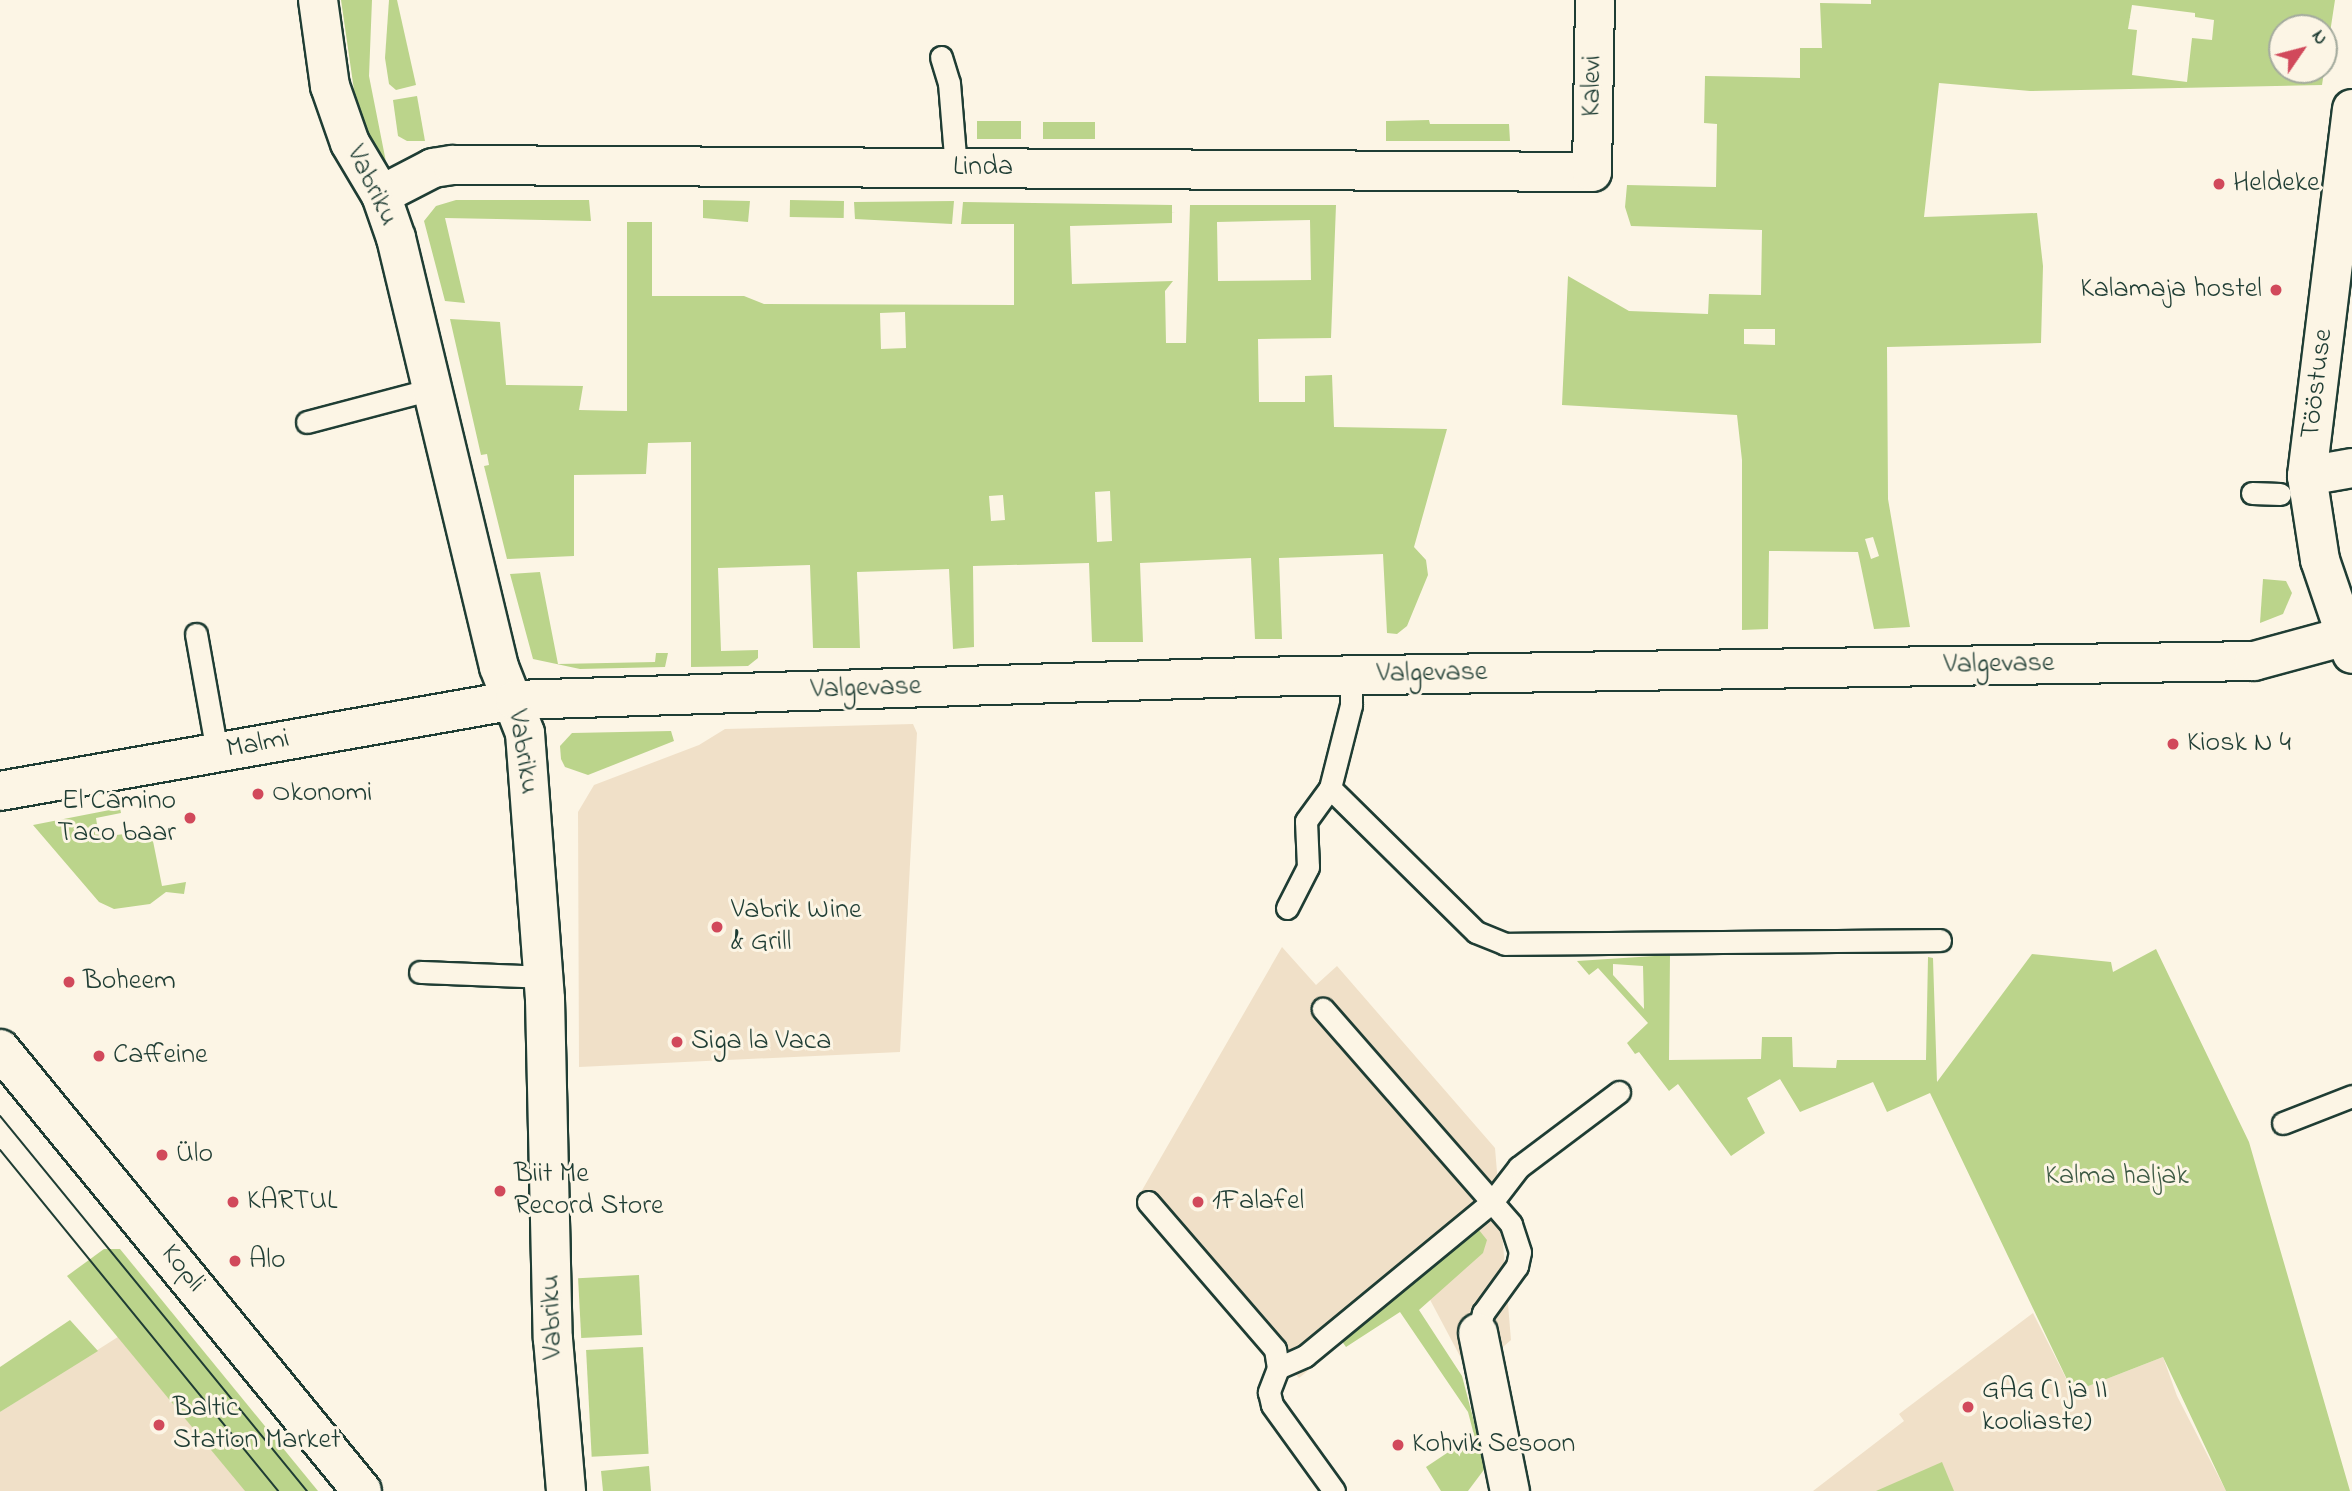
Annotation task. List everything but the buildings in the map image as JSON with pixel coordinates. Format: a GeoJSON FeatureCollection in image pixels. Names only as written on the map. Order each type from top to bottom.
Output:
{"type":"FeatureCollection","features":[{"type":"Feature","properties":{"kind":"street","name":"Vabriku"},"geometry":{"type":"LineString","coordinates":[[318,0],[330,86],[350,143],[382,195],[499,667],[515,700],[525,733],[543,977],[553,1339],[565,1491]]}},
{"type":"Feature","properties":{"kind":"street","name":"Kalevi"},"geometry":{"type":"LineString","coordinates":[[1592,172],[1595,0]]}},
{"type":"Feature","properties":{"kind":"street","name":"Tööstuse"},"geometry":{"type":"LineString","coordinates":[[2349,645],[2294,485],[2352,109]]}},
{"type":"Feature","properties":{"kind":"street","name":"Linda"},"geometry":{"type":"LineString","coordinates":[[382,195],[433,168],[453,165],[1592,172]]}},
{"type":"Feature","properties":{"kind":"street"},"geometry":{"type":"LineString","coordinates":[[2294,485],[2352,468]]}},
{"type":"Feature","properties":{"kind":"street","name":"Valgevase"},"geometry":{"type":"LineString","coordinates":[[515,700],[1351,675],[2254,661],[2349,645]]}},
{"type":"Feature","properties":{"kind":"street","name":"Malmi"},"geometry":{"type":"LineString","coordinates":[[0,790],[515,700]]}},
{"type":"Feature","properties":{"kind":"street","name":"Kopli"},"geometry":{"type":"LineString","coordinates":[[0,1049],[362,1491]]}},
{"type":"Feature","properties":{"kind":"street"},"geometry":{"type":"LineString","coordinates":[[1478,1333],[1510,1491]]}},
{"type":"Feature","properties":{"kind":"lane"},"geometry":{"type":"LineString","coordinates":[[941,57],[949,83],[956,168]]}},
{"type":"Feature","properties":{"kind":"lane"},"geometry":{"type":"LineString","coordinates":[[307,422],[432,389]]}},
{"type":"Feature","properties":{"kind":"lane"},"geometry":{"type":"LineString","coordinates":[[2252,494],[2294,485]]}},
{"type":"Feature","properties":{"kind":"lane"},"geometry":{"type":"LineString","coordinates":[[196,634],[217,752]]}},
{"type":"Feature","properties":{"kind":"lane"},"geometry":{"type":"LineString","coordinates":[[1287,908],[1308,866],[1306,821],[1330,788],[1351,705],[1351,675]]}},
{"type":"Feature","properties":{"kind":"lane"},"geometry":{"type":"LineString","coordinates":[[1330,788],[1476,932],[1497,942],[1940,940]]}},
{"type":"Feature","properties":{"kind":"lane"},"geometry":{"type":"LineString","coordinates":[[420,972],[543,977]]}},
{"type":"Feature","properties":{"kind":"lane"},"geometry":{"type":"LineString","coordinates":[[1323,1009],[1511,1224],[1520,1252],[1517,1266],[1483,1313],[1478,1333]]}},
{"type":"Feature","properties":{"kind":"lane"},"geometry":{"type":"LineString","coordinates":[[1278,1368],[1305,1356],[1492,1202],[1519,1167],[1619,1092]]}},
{"type":"Feature","properties":{"kind":"lane"},"geometry":{"type":"LineString","coordinates":[[2283,1123],[2352,1096]]}},
{"type":"Feature","properties":{"kind":"lane"},"geometry":{"type":"LineString","coordinates":[[1148,1202],[1275,1349],[1278,1368],[1269,1392],[1272,1405],[1335,1491]]}},
{"type":"Feature","properties":{"kind":"shaded area"},"geometry":{"type":"Polygon","coordinates":[[[913,724],[917,733],[900,1052],[579,1067],[578,812],[594,785],[699,745],[725,729],[913,724]]]}},
{"type":"Feature","properties":{"kind":"shaded area"},"geometry":{"type":"Polygon","coordinates":[[[1282,947],[1316,985],[1337,966],[1495,1148],[1511,1340],[1470,1375],[1419,1279],[1299,1378],[1137,1199],[1282,947]]]}},
{"type":"Feature","properties":{"kind":"shaded area"},"geometry":{"type":"Polygon","coordinates":[[[2033,1313],[2073,1392],[2163,1357],[2177,1396],[2226,1491],[1813,1491],[1904,1421],[1899,1414],[2033,1313]]]}},
{"type":"Feature","properties":{"kind":"shaded area"},"geometry":{"type":"Polygon","coordinates":[[[132,1328],[263,1491],[0,1491],[0,1412],[132,1328]]]}},
{"type":"Feature","properties":{"kind":"green space"},"geometry":{"type":"Polygon","coordinates":[[[341,0],[372,0],[369,76],[386,162],[349,109],[355,97],[341,0]]]}},
{"type":"Feature","properties":{"kind":"green space"},"geometry":{"type":"Polygon","coordinates":[[[389,0],[397,0],[416,85],[396,90],[389,84],[385,58],[389,0]]]}},
{"type":"Feature","properties":{"kind":"green space"},"geometry":{"type":"Polygon","coordinates":[[[1871,0],[2335,0],[2333,14],[2268,14],[2268,84],[2322,85],[2030,91],[1939,83],[1924,217],[2037,213],[2043,266],[2041,343],[1887,347],[1888,499],[1910,627],[1874,629],[1858,552],[1769,551],[1768,629],[1742,630],[1742,460],[1737,415],[1562,405],[1568,276],[1629,311],[1708,314],[1709,294],[1761,295],[1762,230],[1631,226],[1625,207],[1627,185],[1716,187],[1717,124],[1704,123],[1705,76],[1800,78],[1800,48],[1822,48],[1820,3],[1871,4],[1871,0]],[[2132,5],[2128,29],[2137,30],[2132,75],[2187,82],[2192,38],[2212,40],[2214,20],[2195,17],[2195,13],[2132,5]],[[1744,329],[1744,344],[1775,345],[1775,329],[1744,329]],[[1873,537],[1865,539],[1871,559],[1879,556],[1873,537]]]}},
{"type":"Feature","properties":{"kind":"green space"},"geometry":{"type":"Polygon","coordinates":[[[417,96],[425,141],[407,141],[398,136],[393,100],[417,96]]]}},
{"type":"Feature","properties":{"kind":"green space"},"geometry":{"type":"Polygon","coordinates":[[[1429,120],[1430,124],[1509,124],[1510,141],[1386,141],[1386,121],[1429,120]]]}},
{"type":"Feature","properties":{"kind":"green space"},"geometry":{"type":"Polygon","coordinates":[[[977,121],[1021,121],[1021,139],[977,139],[977,121]]]}},
{"type":"Feature","properties":{"kind":"green space"},"geometry":{"type":"Polygon","coordinates":[[[1043,122],[1095,122],[1095,139],[1043,139],[1043,122]]]}},
{"type":"Feature","properties":{"kind":"green space"},"geometry":{"type":"Polygon","coordinates":[[[456,200],[589,200],[591,221],[445,218],[465,303],[445,301],[424,221],[436,206],[456,200]]]}},
{"type":"Feature","properties":{"kind":"green space"},"geometry":{"type":"Polygon","coordinates":[[[703,200],[750,201],[748,222],[703,218],[703,200]]]}},
{"type":"Feature","properties":{"kind":"green space"},"geometry":{"type":"Polygon","coordinates":[[[790,200],[844,201],[844,218],[790,217],[790,200]]]}},
{"type":"Feature","properties":{"kind":"green space"},"geometry":{"type":"Polygon","coordinates":[[[954,201],[952,224],[855,219],[854,202],[954,201]]]}},
{"type":"Feature","properties":{"kind":"green space"},"geometry":{"type":"Polygon","coordinates":[[[963,202],[1172,205],[1172,223],[1070,226],[1072,284],[1173,281],[1165,291],[1166,343],[1186,343],[1190,205],[1336,205],[1331,338],[1258,339],[1259,402],[1305,402],[1305,376],[1332,375],[1334,427],[1447,429],[1414,547],[1426,560],[1428,575],[1407,626],[1397,634],[1387,633],[1383,554],[1279,558],[1282,639],[1255,639],[1251,558],[1140,563],[1143,642],[1092,642],[1089,563],[973,566],[974,647],[953,649],[949,569],[857,572],[860,648],[813,648],[810,565],[718,568],[721,651],[758,650],[758,658],[748,666],[691,667],[691,442],[648,443],[646,474],[574,475],[574,556],[507,559],[484,466],[489,465],[487,454],[481,455],[450,319],[500,322],[506,385],[583,386],[579,410],[627,411],[627,222],[652,222],[652,296],[744,296],[764,304],[1014,305],[1014,224],[961,224],[963,202]],[[1310,220],[1217,222],[1218,281],[1311,280],[1310,220]],[[905,312],[880,313],[881,349],[906,348],[905,312]],[[1110,491],[1095,492],[1097,542],[1112,541],[1110,491]],[[1003,495],[989,496],[991,521],[1005,520],[1003,495]]]}},
{"type":"Feature","properties":{"kind":"green space"},"geometry":{"type":"Polygon","coordinates":[[[540,572],[558,664],[655,662],[656,653],[668,653],[665,667],[580,669],[533,659],[510,574],[540,572]]]}},
{"type":"Feature","properties":{"kind":"green space"},"geometry":{"type":"Polygon","coordinates":[[[2263,579],[2286,581],[2292,593],[2283,614],[2260,623],[2263,579]]]}},
{"type":"Feature","properties":{"kind":"green space"},"geometry":{"type":"Polygon","coordinates":[[[671,731],[674,741],[588,775],[565,767],[561,759],[560,746],[572,733],[671,731]]]}},
{"type":"Feature","properties":{"kind":"green space"},"geometry":{"type":"Polygon","coordinates":[[[120,808],[121,813],[96,818],[99,837],[151,831],[162,886],[186,882],[184,894],[166,892],[150,904],[114,909],[99,902],[33,825],[120,808]]]}},
{"type":"Feature","properties":{"kind":"green space","name":"Kalma haljak"},"geometry":{"type":"Polygon","coordinates":[[[2156,949],[2249,1142],[2350,1491],[2226,1491],[2163,1357],[2073,1392],[1930,1093],[1887,1112],[1873,1082],[1800,1112],[1780,1079],[1747,1098],[1765,1133],[1731,1156],[1678,1084],[1669,1091],[1639,1052],[1635,1054],[1627,1043],[1648,1023],[1598,968],[1589,975],[1577,961],[1670,955],[1669,1060],[1761,1059],[1762,1037],[1792,1037],[1793,1067],[1836,1068],[1837,1060],[1926,1060],[1928,957],[1933,958],[1937,1082],[2032,954],[2111,962],[2113,972],[2156,949]],[[1613,964],[1613,975],[1644,1009],[1643,966],[1613,964]]]}},
{"type":"Feature","properties":{"kind":"green space"},"geometry":{"type":"Polygon","coordinates":[[[1479,1230],[1487,1240],[1483,1253],[1419,1310],[1462,1376],[1486,1467],[1468,1491],[1441,1491],[1426,1467],[1474,1435],[1468,1412],[1400,1312],[1346,1347],[1341,1340],[1479,1230]]]}},
{"type":"Feature","properties":{"kind":"green space"},"geometry":{"type":"Polygon","coordinates":[[[104,1249],[120,1249],[318,1491],[245,1491],[67,1276],[104,1249]]]}},
{"type":"Feature","properties":{"kind":"green space"},"geometry":{"type":"Polygon","coordinates":[[[639,1275],[642,1335],[581,1338],[578,1278],[639,1275]]]}},
{"type":"Feature","properties":{"kind":"green space"},"geometry":{"type":"Polygon","coordinates":[[[70,1320],[98,1351],[0,1412],[0,1367],[70,1320]]]}},
{"type":"Feature","properties":{"kind":"green space"},"geometry":{"type":"Polygon","coordinates":[[[643,1347],[649,1454],[592,1457],[586,1350],[643,1347]]]}},
{"type":"Feature","properties":{"kind":"green space"},"geometry":{"type":"Polygon","coordinates":[[[1942,1462],[1954,1491],[1876,1491],[1942,1462]]]}},
{"type":"Feature","properties":{"kind":"green space"},"geometry":{"type":"Polygon","coordinates":[[[649,1466],[651,1491],[603,1491],[601,1471],[649,1466]]]}},
{"type":"Feature","properties":{"kind":"tram line"},"geometry":{"type":"LineString","coordinates":[[0,1116],[307,1491]]}},
{"type":"Feature","properties":{"kind":"tram line"},"geometry":{"type":"LineString","coordinates":[[0,1150],[278,1491]]}},
{"type":"Feature","properties":{"kind":"place","name":"Heldeke"},"geometry":{"type":"Point","coordinates":[2219,184]}},
{"type":"Feature","properties":{"kind":"place","name":"Kalamaja hostel"},"geometry":{"type":"Point","coordinates":[2276,290]}},
{"type":"Feature","properties":{"kind":"place","name":"Kiosk N 4"},"geometry":{"type":"Point","coordinates":[2173,744]}},
{"type":"Feature","properties":{"kind":"place","name":"Okonomi"},"geometry":{"type":"Point","coordinates":[258,794]}},
{"type":"Feature","properties":{"kind":"place","name":"El Camino Taco baar"},"geometry":{"type":"Point","coordinates":[190,818]}},
{"type":"Feature","properties":{"kind":"place","name":"Vabrik Wine & Grill"},"geometry":{"type":"Point","coordinates":[717,927]}},
{"type":"Feature","properties":{"kind":"place","name":"Boheem"},"geometry":{"type":"Point","coordinates":[69,982]}},
{"type":"Feature","properties":{"kind":"place","name":"Siga la Vaca"},"geometry":{"type":"Point","coordinates":[677,1042]}},
{"type":"Feature","properties":{"kind":"place","name":"Caffeine"},"geometry":{"type":"Point","coordinates":[99,1056]}},
{"type":"Feature","properties":{"kind":"place","name":"Ülo"},"geometry":{"type":"Point","coordinates":[162,1155]}},
{"type":"Feature","properties":{"kind":"place","name":"Biit Me Record Store"},"geometry":{"type":"Point","coordinates":[500,1191]}},
{"type":"Feature","properties":{"kind":"place","name":"KARTUL"},"geometry":{"type":"Point","coordinates":[233,1202]}},
{"type":"Feature","properties":{"kind":"place","name":"1Falafel"},"geometry":{"type":"Point","coordinates":[1198,1202]}},
{"type":"Feature","properties":{"kind":"place","name":"Alo"},"geometry":{"type":"Point","coordinates":[235,1261]}},
{"type":"Feature","properties":{"kind":"place","name":"GAG (I ja II kooliaste)"},"geometry":{"type":"Point","coordinates":[1968,1407]}},
{"type":"Feature","properties":{"kind":"place","name":"Baltic Station Market"},"geometry":{"type":"Point","coordinates":[159,1425]}},
{"type":"Feature","properties":{"kind":"place","name":"Kohvik Sesoon"},"geometry":{"type":"Point","coordinates":[1398,1445]}}]}
